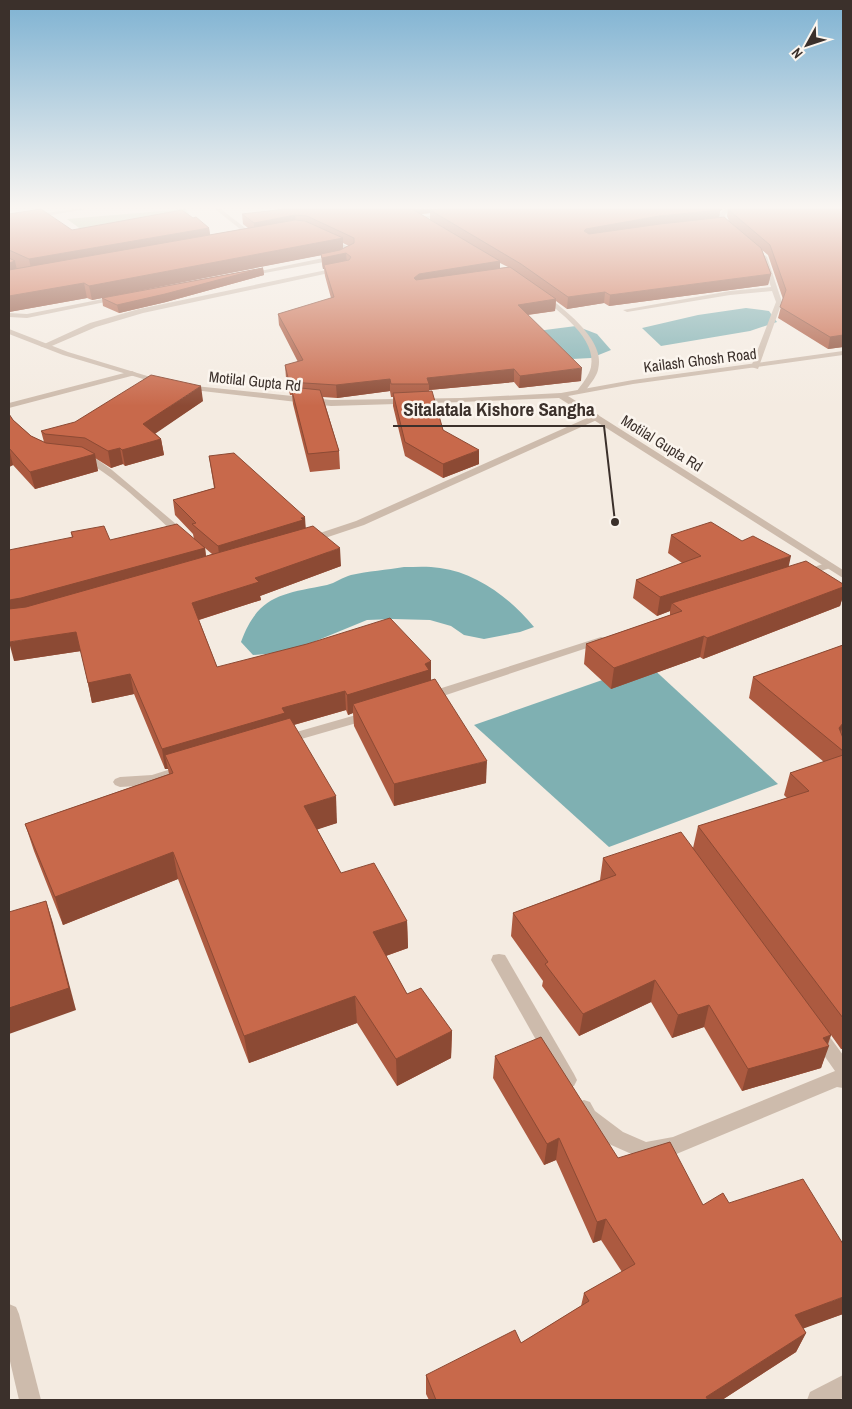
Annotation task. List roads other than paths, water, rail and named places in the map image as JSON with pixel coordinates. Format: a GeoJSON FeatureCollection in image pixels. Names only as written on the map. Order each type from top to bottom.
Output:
{"type":"FeatureCollection","features":[{"type":"Feature","properties":{"kind":"street"},"geometry":{"type":"LineString","coordinates":[[44,346],[93,325],[142,312],[316,275]]}},
{"type":"Feature","properties":{"kind":"street"},"geometry":{"type":"LineString","coordinates":[[754,367],[779,302],[770,275]]}},
{"type":"Feature","properties":{"kind":"street"},"geometry":{"type":"LineString","coordinates":[[627,310],[730,293],[775,289]]}},
{"type":"Feature","properties":{"kind":"street"},"geometry":{"type":"LineString","coordinates":[[535,290],[564,312],[587,338],[596,360],[595,369],[581,391]]}},
{"type":"Feature","properties":{"kind":"street"},"geometry":{"type":"LineString","coordinates":[[9,314],[28,316],[125,297]]}},
{"type":"Feature","properties":{"kind":"street","name":"Motilal Gupta Rd"},"geometry":{"type":"LineString","coordinates":[[9,331],[44,346],[175,386],[332,403],[461,400],[561,394],[843,575]]}},
{"type":"Feature","properties":{"kind":"street"},"geometry":{"type":"LineString","coordinates":[[9,342],[23,338]]}},
{"type":"Feature","properties":{"kind":"street","name":"Kailash Ghosh Road"},"geometry":{"type":"LineString","coordinates":[[561,394],[632,382],[754,367],[843,353]]}},
{"type":"Feature","properties":{"kind":"street"},"geometry":{"type":"LineString","coordinates":[[9,406],[132,373]]}},
{"type":"Feature","properties":{"kind":"street"},"geometry":{"type":"LineString","coordinates":[[300,543],[360,523],[596,418]]}},
{"type":"Feature","properties":{"kind":"street"},"geometry":{"type":"LineString","coordinates":[[67,457],[83,457],[98,464],[191,543]]}},
{"type":"Feature","properties":{"kind":"street"},"geometry":{"type":"LineString","coordinates":[[790,580],[829,565]]}},
{"type":"Feature","properties":{"kind":"street"},"geometry":{"type":"LineString","coordinates":[[416,700],[612,637]]}},
{"type":"Feature","properties":{"kind":"street"},"geometry":{"type":"LineString","coordinates":[[275,743],[379,712]]}},
{"type":"Feature","properties":{"kind":"street"},"geometry":{"type":"LineString","coordinates":[[120,782],[153,780],[181,771]]}},
{"type":"Feature","properties":{"kind":"street"},"geometry":{"type":"LineString","coordinates":[[499,960],[589,1117],[616,1138],[645,1151],[674,1146],[836,1080],[843,1080]]}},
{"type":"Feature","properties":{"kind":"street"},"geometry":{"type":"LineString","coordinates":[[809,1021],[843,1068]]}},
{"type":"Feature","properties":{"kind":"street"},"geometry":{"type":"LineString","coordinates":[[9,1314],[30,1400]]}},
{"type":"Feature","properties":{"kind":"street"},"geometry":{"type":"LineString","coordinates":[[818,1400],[843,1386]]}},
{"type":"Feature","properties":{"kind":"water"},"geometry":{"type":"Polygon","coordinates":[[[746,308],[769,311],[777,322],[750,331],[661,346],[642,328],[698,315],[746,308]]]}},
{"type":"Feature","properties":{"kind":"water"},"geometry":{"type":"Polygon","coordinates":[[[576,326],[597,334],[611,350],[591,358],[553,360],[490,337],[576,326]]]}},
{"type":"Feature","properties":{"kind":"water"},"geometry":{"type":"Polygon","coordinates":[[[404,567],[436,567],[467,575],[480,581],[514,606],[534,627],[520,632],[484,639],[464,635],[451,626],[430,620],[367,620],[289,652],[253,655],[241,642],[255,615],[274,599],[297,591],[330,584],[351,575],[404,567]]]}},
{"type":"Feature","properties":{"kind":"water"},"geometry":{"type":"Polygon","coordinates":[[[648,664],[778,784],[609,847],[474,725],[648,664]]]}},
{"type":"Feature","properties":{"kind":"place","name":"Sitalatala Kishore Sangha"},"geometry":{"type":"Point","coordinates":[615,522]}}]}
